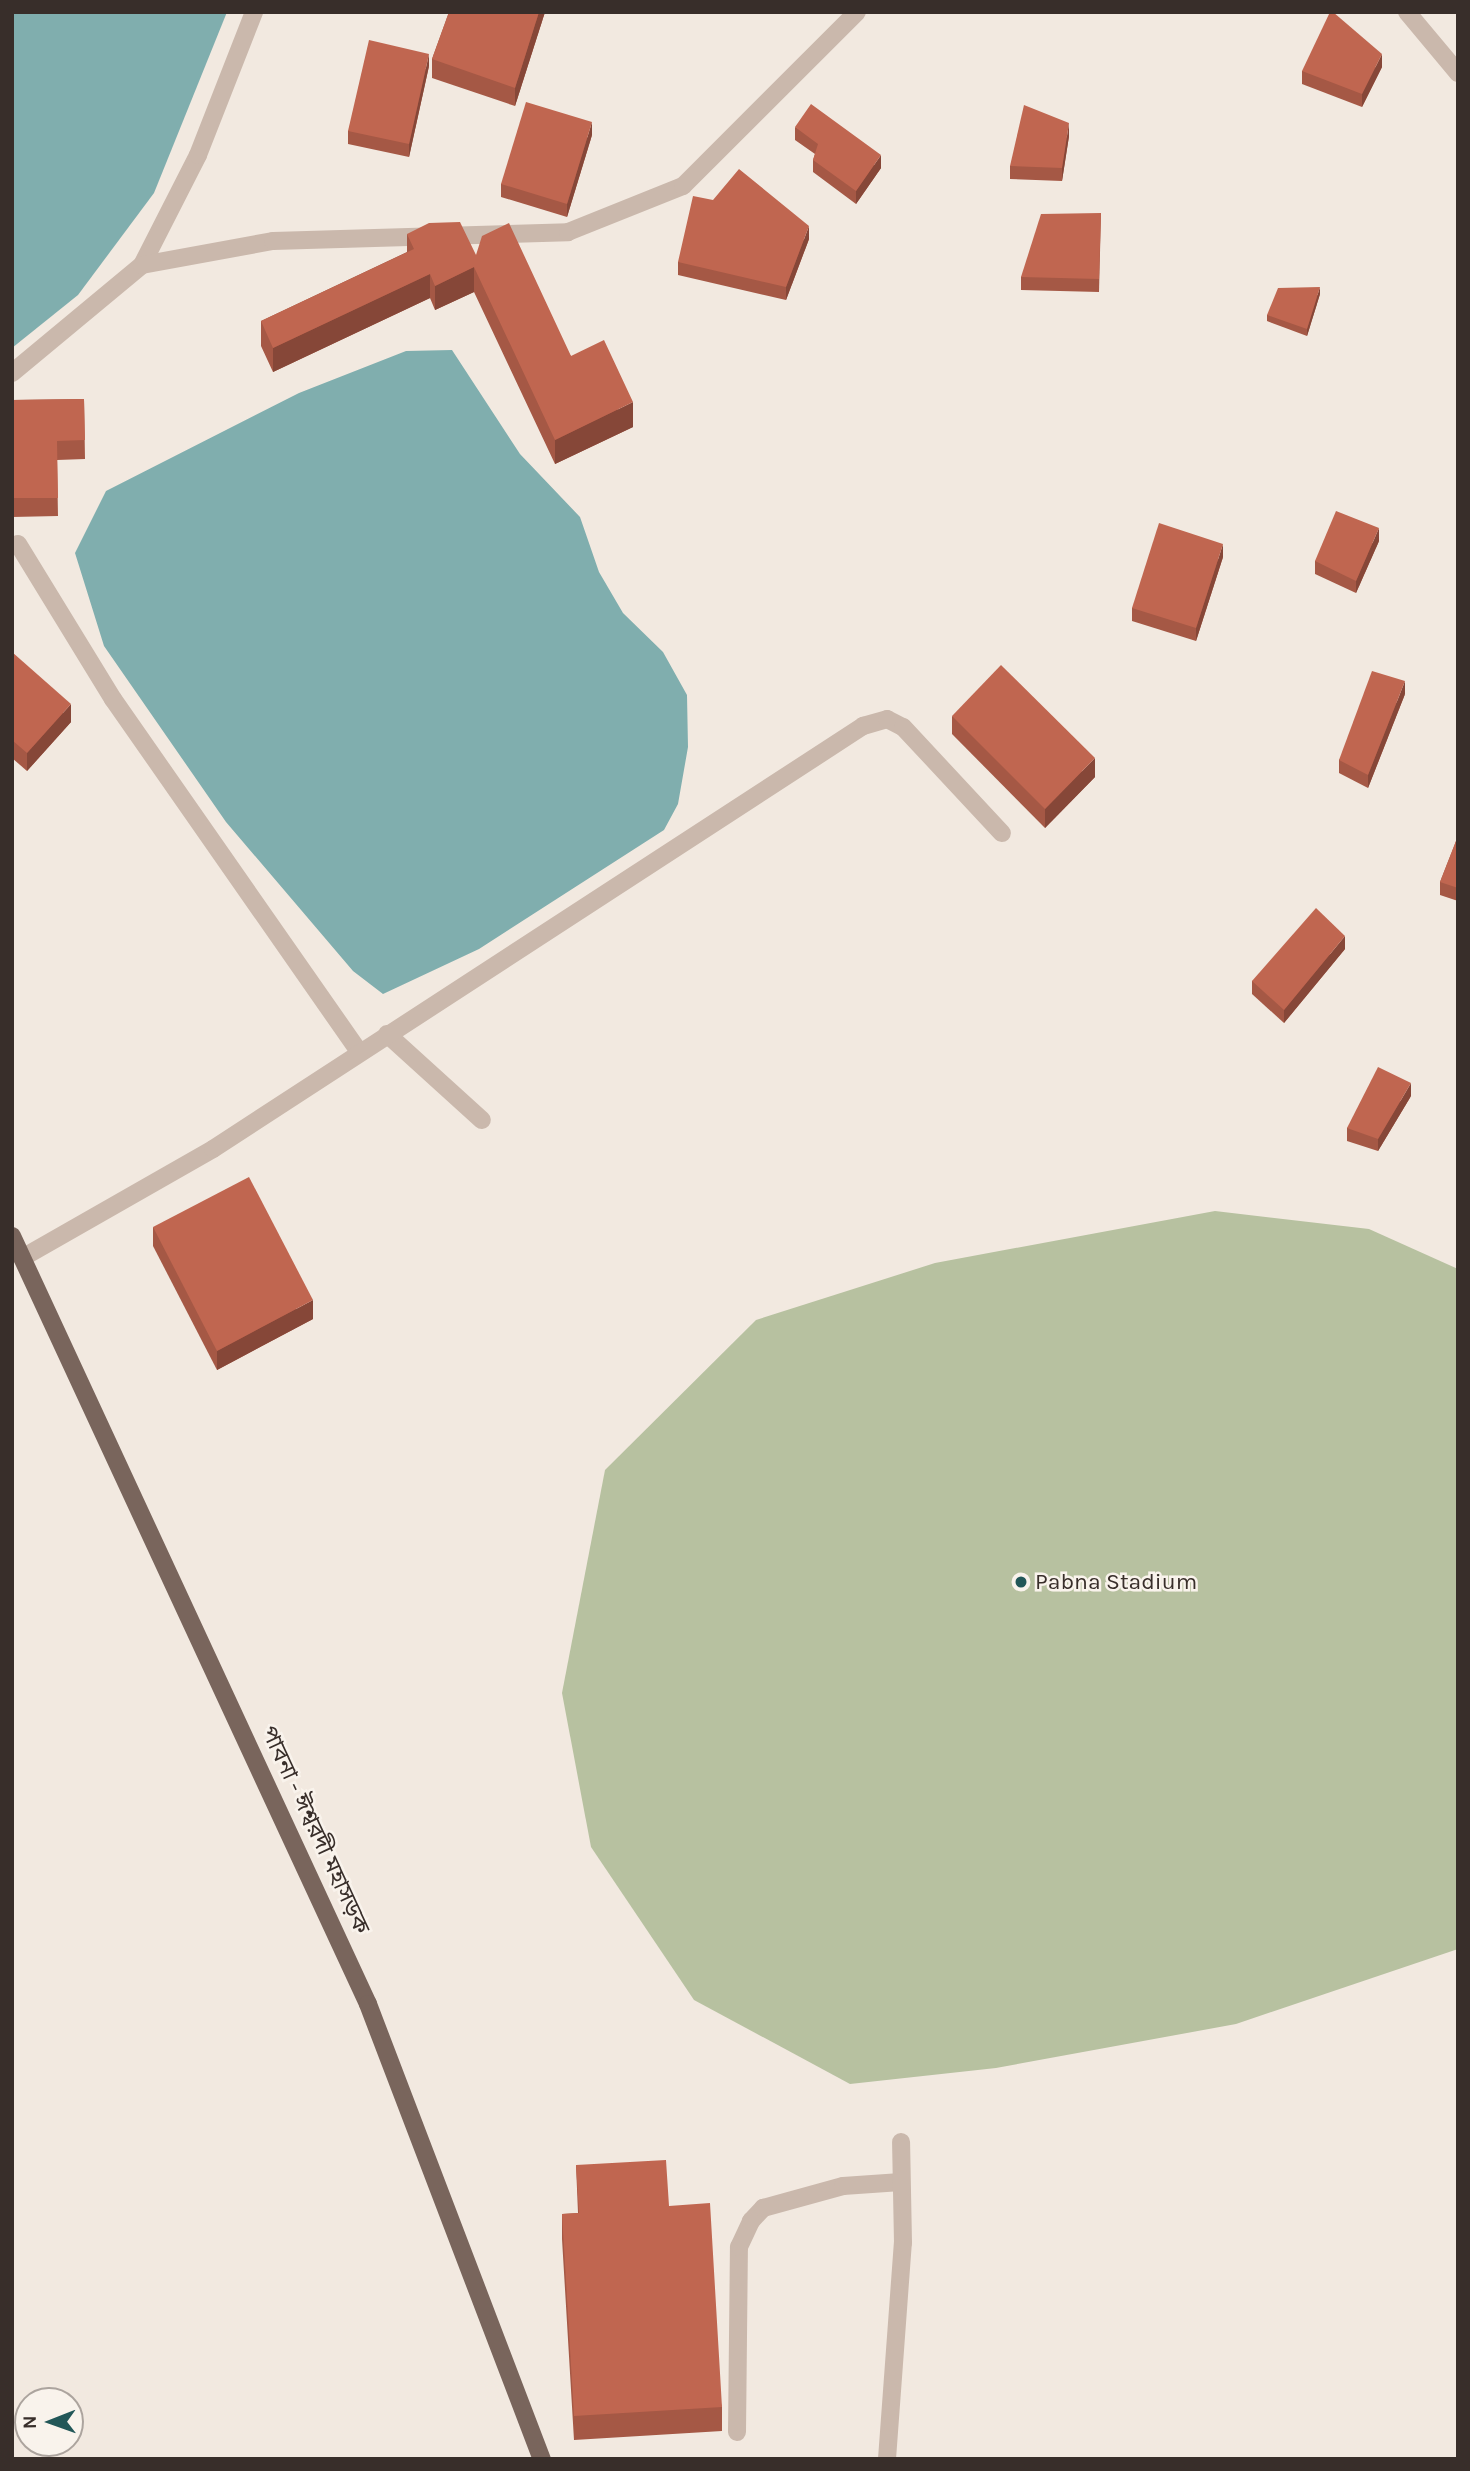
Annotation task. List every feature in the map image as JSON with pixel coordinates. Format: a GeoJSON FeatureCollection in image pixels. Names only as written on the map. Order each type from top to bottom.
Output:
{"type":"FeatureCollection","features":[{"type":"Feature","properties":{"kind":"main road","name":"পাবনা - ঈশ্বরদী মহাসড়ক"},"geometry":{"type":"LineString","coordinates":[[12,1236],[368,2004],[542,2459]]}},
{"type":"Feature","properties":{"kind":"street"},"geometry":{"type":"LineString","coordinates":[[12,373],[142,265],[198,155],[254,12]]}},
{"type":"Feature","properties":{"kind":"street"},"geometry":{"type":"LineString","coordinates":[[142,265],[273,241],[568,232],[683,186],[857,12]]}},
{"type":"Feature","properties":{"kind":"street"},"geometry":{"type":"LineString","coordinates":[[1407,12],[1458,73]]}},
{"type":"Feature","properties":{"kind":"street"},"geometry":{"type":"LineString","coordinates":[[18,544],[113,699],[359,1052]]}},
{"type":"Feature","properties":{"kind":"street"},"geometry":{"type":"LineString","coordinates":[[22,1258],[213,1149],[863,726],[887,719],[903,727],[1002,833]]}},
{"type":"Feature","properties":{"kind":"street"},"geometry":{"type":"LineString","coordinates":[[387,1034],[482,1120]]}},
{"type":"Feature","properties":{"kind":"street"},"geometry":{"type":"LineString","coordinates":[[887,2459],[903,2243],[901,2142]]}},
{"type":"Feature","properties":{"kind":"street"},"geometry":{"type":"LineString","coordinates":[[737,2432],[739,2247],[751,2221],[763,2208],[843,2186],[901,2182]]}},
{"type":"Feature","properties":{"kind":"green space","name":"Pabna Stadium"},"geometry":{"type":"Polygon","coordinates":[[[1215,1211],[1369,1229],[1458,1269],[1458,1949],[1236,2024],[996,2068],[850,2084],[694,2000],[591,1847],[562,1693],[605,1470],[756,1320],[935,1263],[1215,1211]]]}},
{"type":"Feature","properties":{"kind":"water"},"geometry":{"type":"Polygon","coordinates":[[[12,12],[227,12],[154,193],[78,295],[12,348],[12,12]]]}},
{"type":"Feature","properties":{"kind":"water"},"geometry":{"type":"Polygon","coordinates":[[[452,350],[520,454],[580,517],[599,572],[623,613],[663,652],[687,695],[688,747],[678,804],[664,830],[479,949],[383,994],[353,971],[226,822],[104,646],[75,553],[106,491],[299,393],[406,351],[452,350]]]}},
{"type":"Feature","properties":{"kind":"building"},"geometry":{"type":"Polygon","coordinates":[[[449,12],[539,12],[515,88],[432,59],[449,12]]]}},
{"type":"Feature","properties":{"kind":"building"},"geometry":{"type":"Polygon","coordinates":[[[1330,12],[1382,54],[1362,94],[1302,71],[1330,12]]]}},
{"type":"Feature","properties":{"kind":"building"},"geometry":{"type":"Polygon","coordinates":[[[369,40],[429,54],[409,144],[348,131],[369,40]]]}},
{"type":"Feature","properties":{"kind":"building"},"geometry":{"type":"Polygon","coordinates":[[[526,102],[592,122],[567,204],[501,184],[526,102]]]}},
{"type":"Feature","properties":{"kind":"building"},"geometry":{"type":"Polygon","coordinates":[[[811,104],[881,155],[856,191],[813,160],[818,144],[795,127],[811,104]]]}},
{"type":"Feature","properties":{"kind":"building"},"geometry":{"type":"Polygon","coordinates":[[[1024,105],[1069,123],[1062,168],[1010,166],[1024,105]]]}},
{"type":"Feature","properties":{"kind":"building"},"geometry":{"type":"Polygon","coordinates":[[[739,169],[809,226],[786,287],[678,262],[693,196],[713,200],[739,169]]]}},
{"type":"Feature","properties":{"kind":"building"},"geometry":{"type":"Polygon","coordinates":[[[1101,213],[1099,279],[1021,277],[1041,214],[1101,213]]]}},
{"type":"Feature","properties":{"kind":"building"},"geometry":{"type":"Polygon","coordinates":[[[460,222],[476,255],[482,236],[509,223],[571,356],[604,340],[633,402],[555,440],[474,267],[435,286],[430,274],[273,348],[261,321],[414,249],[407,234],[429,223],[460,222]]]}},
{"type":"Feature","properties":{"kind":"building"},"geometry":{"type":"Polygon","coordinates":[[[1320,287],[1307,329],[1267,315],[1278,288],[1320,287]]]}},
{"type":"Feature","properties":{"kind":"building"},"geometry":{"type":"Polygon","coordinates":[[[84,399],[85,440],[57,441],[58,498],[12,498],[12,400],[84,399]]]}},
{"type":"Feature","properties":{"kind":"building"},"geometry":{"type":"Polygon","coordinates":[[[1336,511],[1379,528],[1356,581],[1315,561],[1336,511]]]}},
{"type":"Feature","properties":{"kind":"building"},"geometry":{"type":"Polygon","coordinates":[[[1159,523],[1223,544],[1196,628],[1132,608],[1159,523]]]}},
{"type":"Feature","properties":{"kind":"building"},"geometry":{"type":"Polygon","coordinates":[[[12,652],[71,704],[27,753],[12,740],[12,652]]]}},
{"type":"Feature","properties":{"kind":"building"},"geometry":{"type":"Polygon","coordinates":[[[1001,665],[1095,758],[1045,809],[952,716],[1001,665]]]}},
{"type":"Feature","properties":{"kind":"building"},"geometry":{"type":"Polygon","coordinates":[[[1372,671],[1405,681],[1368,775],[1339,760],[1372,671]]]}},
{"type":"Feature","properties":{"kind":"building"},"geometry":{"type":"Polygon","coordinates":[[[1458,836],[1458,888],[1440,882],[1458,836]]]}},
{"type":"Feature","properties":{"kind":"building"},"geometry":{"type":"Polygon","coordinates":[[[1316,908],[1345,936],[1284,1010],[1252,981],[1316,908]]]}},
{"type":"Feature","properties":{"kind":"building"},"geometry":{"type":"Polygon","coordinates":[[[1378,1067],[1411,1083],[1378,1139],[1347,1128],[1378,1067]]]}},
{"type":"Feature","properties":{"kind":"building"},"geometry":{"type":"Polygon","coordinates":[[[249,1177],[313,1300],[217,1351],[153,1227],[249,1177]]]}},
{"type":"Feature","properties":{"kind":"building"},"geometry":{"type":"Polygon","coordinates":[[[666,2160],[669,2206],[710,2203],[722,2407],[574,2416],[562,2214],[579,2213],[576,2165],[666,2160]]]}},
{"type":"Feature","properties":{"kind":"place","name":"Pabna Stadium"},"geometry":{"type":"Point","coordinates":[1021,1582]}}]}
